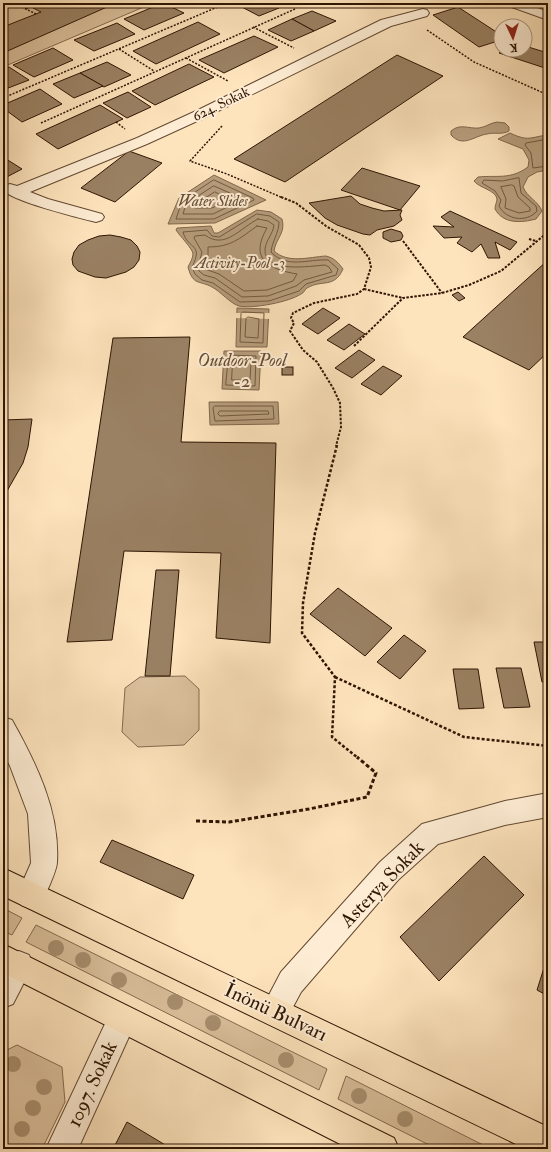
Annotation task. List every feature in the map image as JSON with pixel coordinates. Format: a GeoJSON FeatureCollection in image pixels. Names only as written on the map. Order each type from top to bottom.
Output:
{"type":"FeatureCollection","features":[{"type":"Feature","properties":{"kind":"main road","name":"İnönü Bulvarı"},"geometry":{"type":"LineString","coordinates":[[3,882],[548,1143]]}},
{"type":"Feature","properties":{"kind":"main road"},"geometry":{"type":"LineString","coordinates":[[11,961],[383,1149]]}},
{"type":"Feature","properties":{"kind":"street"},"geometry":{"type":"LineString","coordinates":[[514,3],[548,16]]}},
{"type":"Feature","properties":{"kind":"street","name":"624. Sokak"},"geometry":{"type":"LineString","coordinates":[[10,189],[142,141],[386,23],[423,20]]}},
{"type":"Feature","properties":{"kind":"street"},"geometry":{"type":"LineString","coordinates":[[10,189],[42,202],[96,217]]}},
{"type":"Feature","properties":{"kind":"street"},"geometry":{"type":"LineString","coordinates":[[3,728],[21,761],[41,814],[44,864],[31,895]]}},
{"type":"Feature","properties":{"kind":"street","name":"Asterya Sokak"},"geometry":{"type":"LineString","coordinates":[[275,1012],[292,982],[389,871],[431,833],[505,813],[548,805]]}},
{"type":"Feature","properties":{"kind":"street"},"geometry":{"type":"LineString","coordinates":[[3,994],[11,961]]}},
{"type":"Feature","properties":{"kind":"street","name":"1097. Sokak"},"geometry":{"type":"LineString","coordinates":[[62,1149],[122,1018]]}},
{"type":"Feature","properties":{"kind":"path"},"geometry":{"type":"LineString","coordinates":[[20,6],[24,3]]}},
{"type":"Feature","properties":{"kind":"path"},"geometry":{"type":"LineString","coordinates":[[26,9],[39,3]]}},
{"type":"Feature","properties":{"kind":"path"},"geometry":{"type":"LineString","coordinates":[[3,98],[227,3]]}},
{"type":"Feature","properties":{"kind":"path"},"geometry":{"type":"LineString","coordinates":[[12,4],[20,6],[36,14]]}},
{"type":"Feature","properties":{"kind":"path"},"geometry":{"type":"LineString","coordinates":[[41,123],[294,9]]}},
{"type":"Feature","properties":{"kind":"path"},"geometry":{"type":"LineString","coordinates":[[423,20],[474,62],[548,95]]}},
{"type":"Feature","properties":{"kind":"path"},"geometry":{"type":"LineString","coordinates":[[253,27],[314,58]]}},
{"type":"Feature","properties":{"kind":"path"},"geometry":{"type":"LineString","coordinates":[[119,49],[155,72]]}},
{"type":"Feature","properties":{"kind":"path"},"geometry":{"type":"LineString","coordinates":[[186,58],[248,91]]}},
{"type":"Feature","properties":{"kind":"path"},"geometry":{"type":"LineString","coordinates":[[190,161],[227,174],[296,203],[326,226],[359,245],[369,258],[370,267],[364,289],[357,294],[314,303],[293,313],[291,318],[294,324],[290,331],[295,340],[310,357],[317,362],[333,388],[340,404],[341,427],[310,561],[303,603],[302,633],[335,677],[464,737],[548,746]]}},
{"type":"Feature","properties":{"kind":"path"},"geometry":{"type":"LineString","coordinates":[[364,289],[403,298],[442,293],[469,285],[501,271],[548,232]]}},
{"type":"Feature","properties":{"kind":"path"},"geometry":{"type":"LineString","coordinates":[[529,239],[537,242]]}},
{"type":"Feature","properties":{"kind":"path"},"geometry":{"type":"LineString","coordinates":[[403,241],[442,293]]}},
{"type":"Feature","properties":{"kind":"path"},"geometry":{"type":"LineString","coordinates":[[354,346],[403,298]]}},
{"type":"Feature","properties":{"kind":"path"},"geometry":{"type":"LineString","coordinates":[[196,821],[229,822],[309,810],[367,797],[376,773],[332,737],[335,677]]}},
{"type":"Feature","properties":{"kind":"shaded area"},"geometry":{"type":"Polygon","coordinates":[[[3,3],[153,3],[3,67],[3,3]]]}},
{"type":"Feature","properties":{"kind":"shaded area"},"geometry":{"type":"Polygon","coordinates":[[[185,676],[199,689],[199,730],[184,745],[138,747],[122,732],[125,688],[140,677],[185,676]]]}},
{"type":"Feature","properties":{"kind":"shaded area"},"geometry":{"type":"Polygon","coordinates":[[[3,908],[22,918],[12,935],[3,931],[3,908]]]}},
{"type":"Feature","properties":{"kind":"shaded area"},"geometry":{"type":"Polygon","coordinates":[[[36,925],[327,1069],[319,1090],[26,942],[36,925]]]}},
{"type":"Feature","properties":{"kind":"shaded area"},"geometry":{"type":"Polygon","coordinates":[[[17,1045],[62,1067],[65,1102],[42,1149],[3,1149],[3,1052],[17,1045]]]}},
{"type":"Feature","properties":{"kind":"shaded area"},"geometry":{"type":"Polygon","coordinates":[[[346,1076],[491,1149],[437,1149],[338,1099],[346,1076]]]}},
{"type":"Feature","properties":{"kind":"water"},"geometry":{"type":"Polygon","coordinates":[[[497,122],[505,123],[509,127],[509,131],[504,133],[482,135],[464,141],[455,139],[451,135],[451,131],[458,127],[479,128],[497,122]]]}},
{"type":"Feature","properties":{"kind":"water"},"geometry":{"type":"Polygon","coordinates":[[[510,133],[526,138],[548,135],[548,170],[537,172],[528,177],[523,187],[527,194],[538,204],[542,211],[536,219],[519,222],[508,220],[498,214],[495,209],[497,199],[494,193],[480,186],[474,181],[478,177],[515,174],[528,167],[529,160],[523,149],[498,139],[510,133]]]}},
{"type":"Feature","properties":{"kind":"water","name":"Water Slides"},"geometry":{"type":"Polygon","coordinates":[[[214,175],[266,200],[215,223],[168,224],[179,198],[214,175]]]}},
{"type":"Feature","properties":{"kind":"water","name":"Activity-Pool -3"},"geometry":{"type":"Polygon","coordinates":[[[257,210],[271,212],[282,219],[282,232],[274,251],[280,255],[292,259],[329,257],[336,261],[343,269],[336,279],[312,285],[302,293],[288,300],[253,307],[236,305],[212,287],[194,280],[188,267],[193,254],[176,230],[177,228],[211,226],[214,233],[218,233],[257,210]]]}},
{"type":"Feature","properties":{"kind":"water"},"geometry":{"type":"Polygon","coordinates":[[[237,308],[269,309],[267,347],[236,347],[237,308]]]}},
{"type":"Feature","properties":{"kind":"water","name":"Outdoor-Pool -2"},"geometry":{"type":"Polygon","coordinates":[[[224,351],[261,351],[259,390],[222,389],[224,351]]]}},
{"type":"Feature","properties":{"kind":"water"},"geometry":{"type":"Polygon","coordinates":[[[209,402],[278,402],[279,424],[210,425],[209,402]]]}},
{"type":"Feature","properties":{"kind":"pier"},"geometry":{"type":"Polygon","coordinates":[[[235,313],[270,313],[270,319],[235,318],[235,313]]]}},
{"type":"Feature","properties":{"kind":"building"},"geometry":{"type":"Polygon","coordinates":[[[3,3],[13,3],[3,12],[3,3]]]}},
{"type":"Feature","properties":{"kind":"building"},"geometry":{"type":"Polygon","coordinates":[[[44,3],[116,3],[3,53],[3,27],[41,12],[33,8],[44,3]]]}},
{"type":"Feature","properties":{"kind":"building"},"geometry":{"type":"Polygon","coordinates":[[[163,3],[184,13],[144,30],[124,19],[163,3]]]}},
{"type":"Feature","properties":{"kind":"building"},"geometry":{"type":"Polygon","coordinates":[[[243,3],[269,3],[279,8],[259,16],[238,5],[243,3]]]}},
{"type":"Feature","properties":{"kind":"building"},"geometry":{"type":"Polygon","coordinates":[[[458,7],[493,30],[493,43],[479,47],[433,15],[458,7]]]}},
{"type":"Feature","properties":{"kind":"building"},"geometry":{"type":"Polygon","coordinates":[[[312,11],[336,21],[314,31],[292,19],[312,11]]]}},
{"type":"Feature","properties":{"kind":"building"},"geometry":{"type":"Polygon","coordinates":[[[292,19],[314,31],[291,41],[268,30],[292,19]]]}},
{"type":"Feature","properties":{"kind":"building"},"geometry":{"type":"Polygon","coordinates":[[[198,22],[220,34],[156,64],[133,51],[198,22]]]}},
{"type":"Feature","properties":{"kind":"building"},"geometry":{"type":"Polygon","coordinates":[[[117,23],[135,34],[94,51],[74,40],[117,23]]]}},
{"type":"Feature","properties":{"kind":"building"},"geometry":{"type":"Polygon","coordinates":[[[254,36],[278,47],[224,73],[199,60],[254,36]]]}},
{"type":"Feature","properties":{"kind":"building"},"geometry":{"type":"Polygon","coordinates":[[[53,48],[73,60],[34,77],[13,65],[53,48]]]}},
{"type":"Feature","properties":{"kind":"building"},"geometry":{"type":"Polygon","coordinates":[[[533,48],[548,53],[548,69],[514,58],[533,58],[533,48]]]}},
{"type":"Feature","properties":{"kind":"building"},"geometry":{"type":"Polygon","coordinates":[[[397,55],[443,76],[285,182],[234,159],[397,55]]]}},
{"type":"Feature","properties":{"kind":"building"},"geometry":{"type":"Polygon","coordinates":[[[107,62],[131,75],[104,87],[80,73],[107,62]]]}},
{"type":"Feature","properties":{"kind":"building"},"geometry":{"type":"Polygon","coordinates":[[[189,64],[214,77],[155,105],[132,91],[189,64]]]}},
{"type":"Feature","properties":{"kind":"building"},"geometry":{"type":"Polygon","coordinates":[[[9,67],[29,80],[3,90],[3,69],[9,67]]]}},
{"type":"Feature","properties":{"kind":"building"},"geometry":{"type":"Polygon","coordinates":[[[80,73],[103,86],[74,98],[53,84],[80,73]]]}},
{"type":"Feature","properties":{"kind":"building"},"geometry":{"type":"Polygon","coordinates":[[[40,89],[62,104],[22,122],[3,108],[3,105],[40,89]]]}},
{"type":"Feature","properties":{"kind":"building"},"geometry":{"type":"Polygon","coordinates":[[[128,92],[151,107],[127,118],[103,103],[128,92]]]}},
{"type":"Feature","properties":{"kind":"building"},"geometry":{"type":"Polygon","coordinates":[[[100,105],[123,119],[58,149],[36,134],[100,105]]]}},
{"type":"Feature","properties":{"kind":"building"},"geometry":{"type":"Polygon","coordinates":[[[129,151],[162,163],[115,202],[81,188],[129,151]]]}},
{"type":"Feature","properties":{"kind":"building"},"geometry":{"type":"Polygon","coordinates":[[[3,157],[22,169],[3,179],[3,157]]]}},
{"type":"Feature","properties":{"kind":"building"},"geometry":{"type":"Polygon","coordinates":[[[362,168],[420,186],[400,210],[341,190],[362,168]]]}},
{"type":"Feature","properties":{"kind":"building"},"geometry":{"type":"Polygon","coordinates":[[[351,196],[360,204],[372,208],[384,211],[402,210],[400,215],[402,220],[394,226],[377,230],[370,235],[363,234],[337,225],[325,218],[309,203],[351,196]]]}},
{"type":"Feature","properties":{"kind":"building"},"geometry":{"type":"Polygon","coordinates":[[[450,211],[517,242],[510,250],[495,242],[500,258],[488,258],[481,244],[472,252],[457,243],[462,237],[444,238],[433,226],[454,227],[441,217],[450,211]]]}},
{"type":"Feature","properties":{"kind":"building"},"geometry":{"type":"Polygon","coordinates":[[[391,229],[401,232],[403,236],[401,240],[391,242],[383,238],[383,232],[391,229]]]}},
{"type":"Feature","properties":{"kind":"building"},"geometry":{"type":"Polygon","coordinates":[[[110,235],[131,240],[137,246],[140,252],[139,260],[134,267],[126,272],[106,278],[95,277],[78,271],[73,265],[72,259],[74,252],[79,245],[99,236],[110,235]]]}},
{"type":"Feature","properties":{"kind":"building"},"geometry":{"type":"Polygon","coordinates":[[[548,260],[548,352],[529,370],[463,337],[548,260]]]}},
{"type":"Feature","properties":{"kind":"building"},"geometry":{"type":"Polygon","coordinates":[[[458,292],[465,298],[459,301],[452,295],[458,292]]]}},
{"type":"Feature","properties":{"kind":"building"},"geometry":{"type":"Polygon","coordinates":[[[323,308],[340,318],[318,334],[302,324],[323,308]]]}},
{"type":"Feature","properties":{"kind":"building"},"geometry":{"type":"Polygon","coordinates":[[[349,324],[365,334],[344,350],[327,340],[349,324]]]}},
{"type":"Feature","properties":{"kind":"building"},"geometry":{"type":"Polygon","coordinates":[[[190,337],[181,442],[276,443],[270,643],[216,638],[221,553],[124,551],[112,640],[67,642],[113,338],[190,337]]]}},
{"type":"Feature","properties":{"kind":"building"},"geometry":{"type":"Polygon","coordinates":[[[359,350],[375,360],[352,378],[335,368],[359,350]]]}},
{"type":"Feature","properties":{"kind":"building"},"geometry":{"type":"Polygon","coordinates":[[[383,366],[402,376],[381,395],[361,384],[383,366]]]}},
{"type":"Feature","properties":{"kind":"building"},"geometry":{"type":"Polygon","coordinates":[[[282,367],[293,367],[293,375],[282,375],[282,367]]]}},
{"type":"Feature","properties":{"kind":"building"},"geometry":{"type":"Polygon","coordinates":[[[32,419],[28,447],[23,463],[3,498],[3,420],[32,419]]]}},
{"type":"Feature","properties":{"kind":"building"},"geometry":{"type":"Polygon","coordinates":[[[156,570],[179,570],[170,676],[145,676],[156,570]]]}},
{"type":"Feature","properties":{"kind":"building"},"geometry":{"type":"Polygon","coordinates":[[[338,588],[392,628],[365,656],[310,614],[338,588]]]}},
{"type":"Feature","properties":{"kind":"building"},"geometry":{"type":"Polygon","coordinates":[[[404,635],[426,651],[400,679],[377,662],[404,635]]]}},
{"type":"Feature","properties":{"kind":"building"},"geometry":{"type":"Polygon","coordinates":[[[534,642],[548,642],[548,682],[542,682],[534,642]]]}},
{"type":"Feature","properties":{"kind":"building"},"geometry":{"type":"Polygon","coordinates":[[[496,668],[521,668],[530,707],[504,708],[496,668]]]}},
{"type":"Feature","properties":{"kind":"building"},"geometry":{"type":"Polygon","coordinates":[[[453,669],[478,669],[484,708],[459,709],[453,669]]]}},
{"type":"Feature","properties":{"kind":"building"},"geometry":{"type":"Polygon","coordinates":[[[112,840],[194,875],[183,899],[100,862],[112,840]]]}},
{"type":"Feature","properties":{"kind":"building"},"geometry":{"type":"Polygon","coordinates":[[[484,856],[524,895],[439,981],[400,937],[484,856]]]}},
{"type":"Feature","properties":{"kind":"building"},"geometry":{"type":"Polygon","coordinates":[[[548,955],[548,996],[537,990],[548,955]]]}},
{"type":"Feature","properties":{"kind":"building"},"geometry":{"type":"Polygon","coordinates":[[[127,1122],[172,1149],[113,1149],[127,1122]]]}}]}
